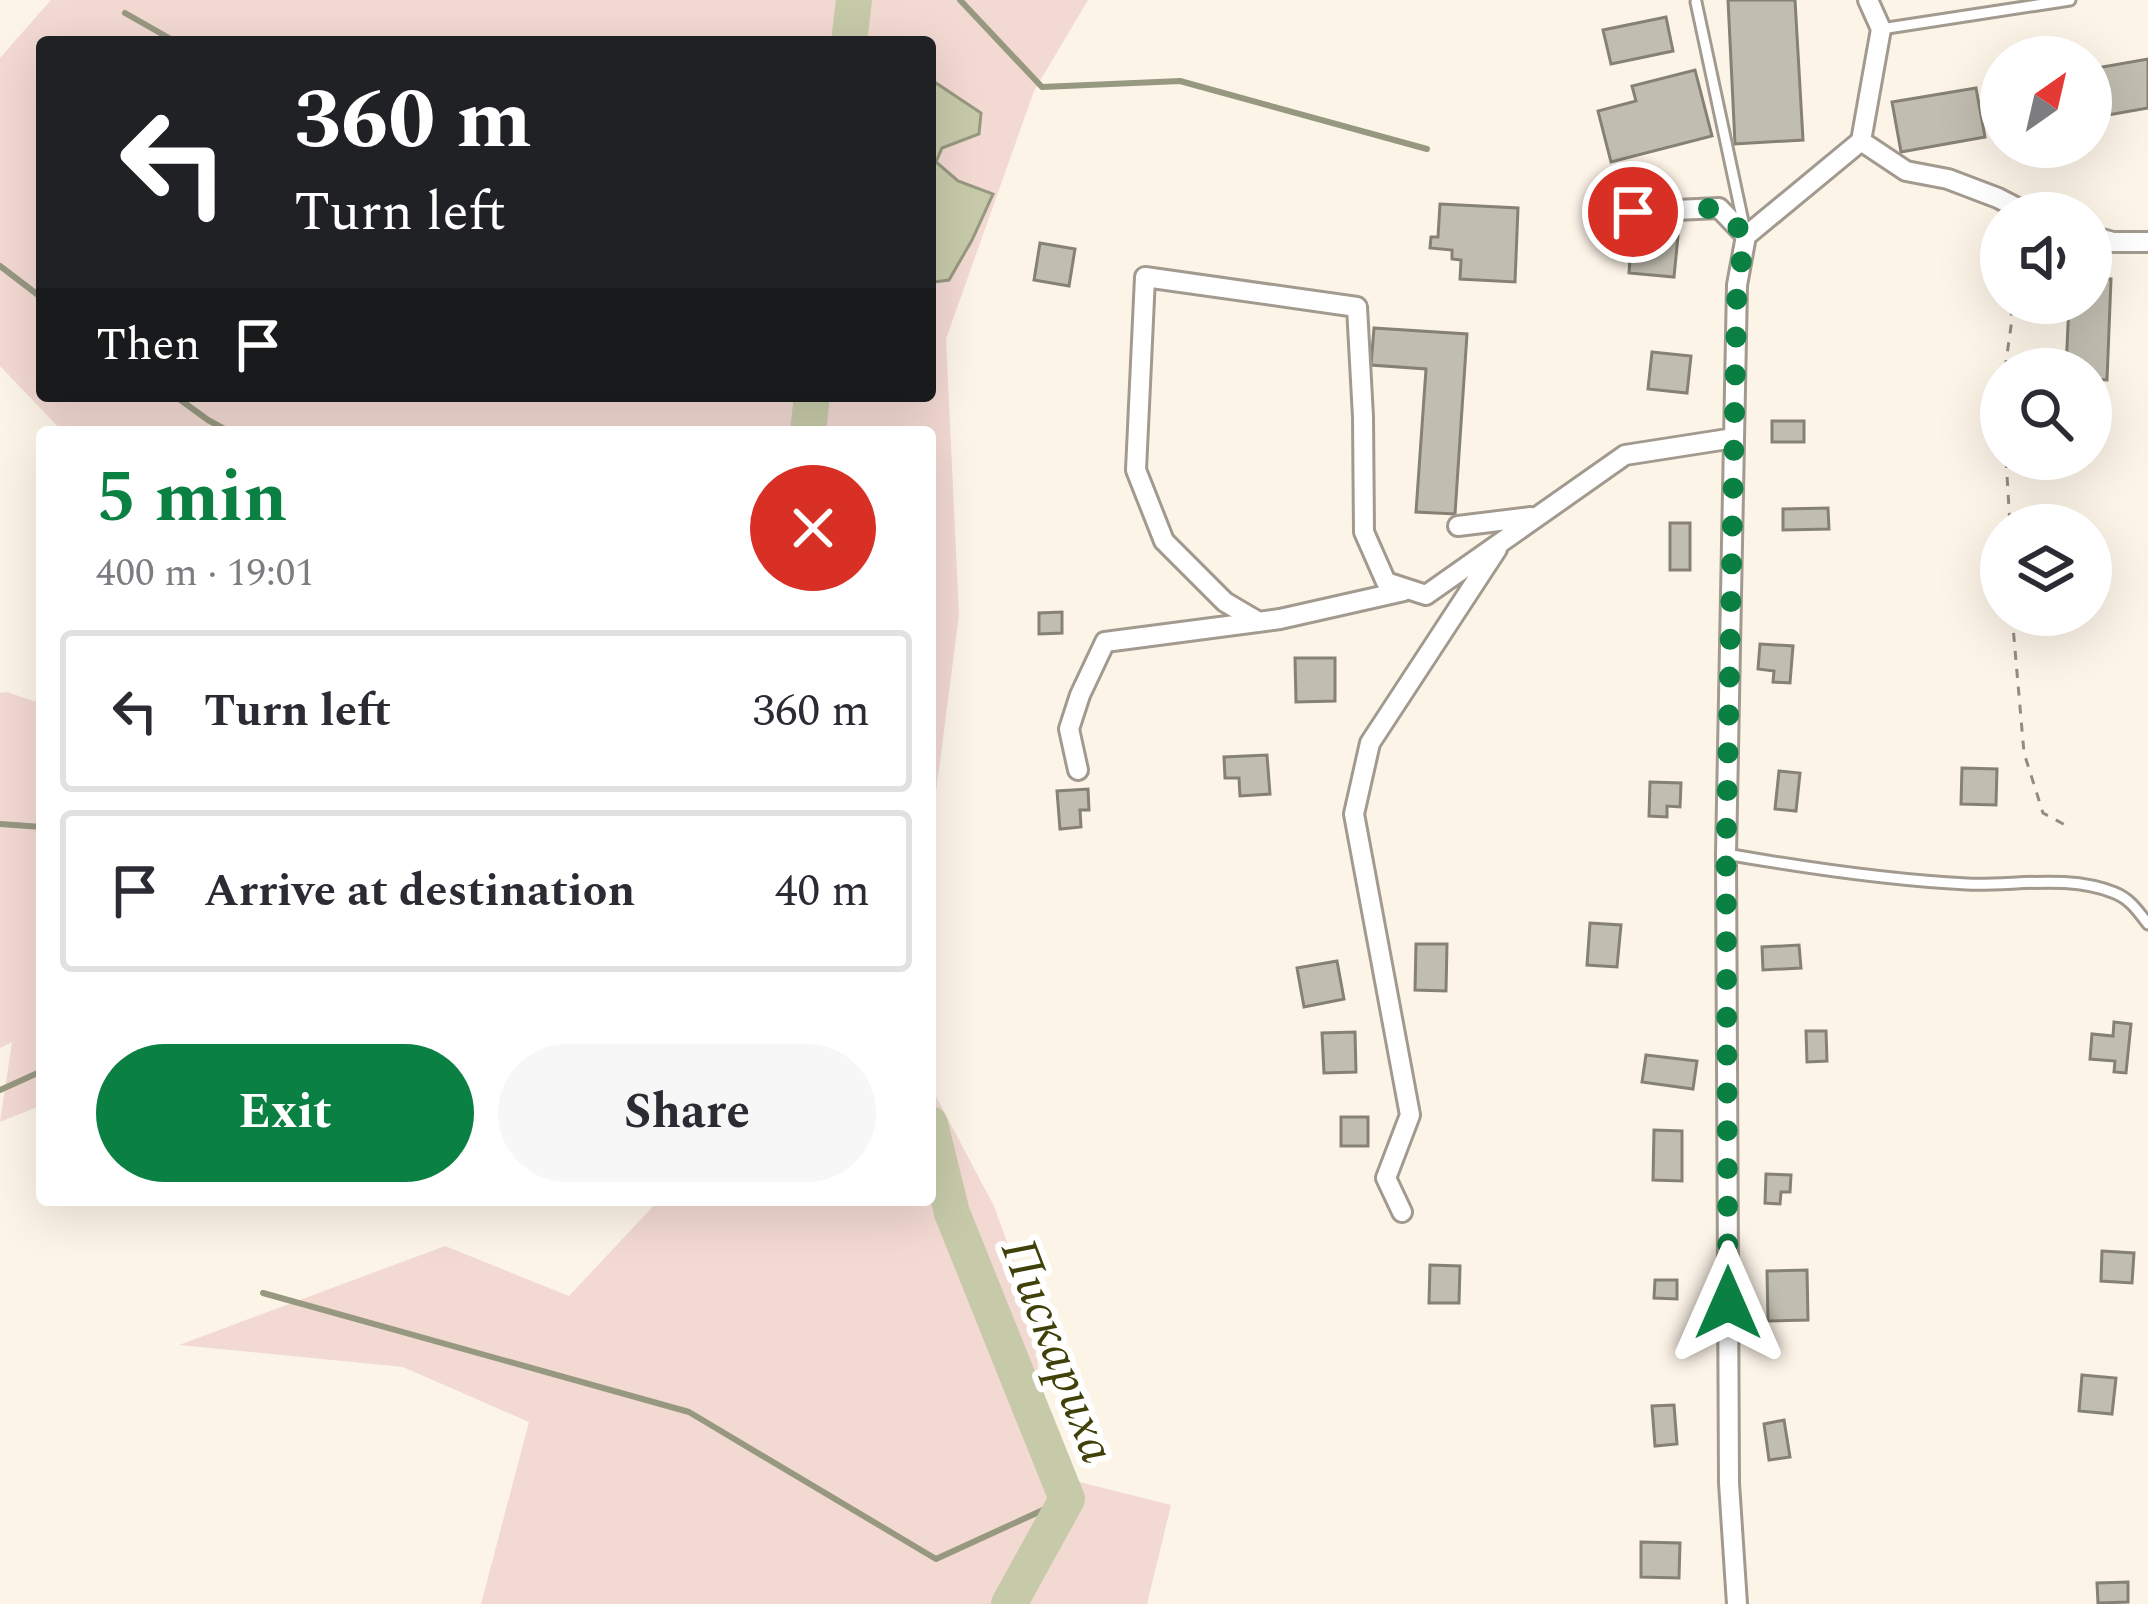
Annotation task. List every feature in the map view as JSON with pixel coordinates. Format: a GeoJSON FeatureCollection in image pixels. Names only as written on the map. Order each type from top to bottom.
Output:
{"type":"FeatureCollection","features":[{"type":"Feature","properties":{"kind":"street"},"geometry":{"type":"LineString","coordinates":[[1737,1604],[1729,1483],[1726,854],[1737,285],[1746,236],[1862,141],[1881,28],[1868,0]]}},
{"type":"Feature","properties":{"kind":"street"},"geometry":{"type":"LineString","coordinates":[[1862,141],[1906,171],[1948,178],[1983,192]]}},
{"type":"Feature","properties":{"kind":"street"},"geometry":{"type":"LineString","coordinates":[[1633,212],[1719,208],[1746,236]]}},
{"type":"Feature","properties":{"kind":"street"},"geometry":{"type":"LineString","coordinates":[[2112,242],[2148,242]]}},
{"type":"Feature","properties":{"kind":"street"},"geometry":{"type":"LineString","coordinates":[[1259,622],[1225,602],[1164,541],[1136,470],[1145,278],[1357,307],[1364,532],[1386,582],[1426,595],[1624,454],[1734,438]]}},
{"type":"Feature","properties":{"kind":"street"},"geometry":{"type":"LineString","coordinates":[[1458,526],[1536,517]]}},
{"type":"Feature","properties":{"kind":"street"},"geometry":{"type":"LineString","coordinates":[[1402,1212],[1386,1178],[1410,1115],[1354,814],[1370,743],[1503,540]]}},
{"type":"Feature","properties":{"kind":"street"},"geometry":{"type":"LineString","coordinates":[[1078,770],[1069,729],[1105,642],[1259,622],[1408,590]]}},
{"type":"Feature","properties":{"kind":"lane"},"geometry":{"type":"LineString","coordinates":[[1881,28],[2070,0]]}},
{"type":"Feature","properties":{"kind":"lane"},"geometry":{"type":"LineString","coordinates":[[1696,2],[1746,236]]}},
{"type":"Feature","properties":{"kind":"lane"},"geometry":{"type":"LineString","coordinates":[[1726,854],[1852,875],[1969,884],[2065,883],[2113,892],[2131,902],[2148,924]]}},
{"type":"Feature","properties":{"kind":"path"},"geometry":{"type":"LineString","coordinates":[[2014,636],[2024,753],[2043,814],[2067,826]]}},
{"type":"Feature","properties":{"kind":"shaded area"},"geometry":{"type":"Polygon","coordinates":[[[51,0],[1088,0],[1034,91],[946,339],[959,615],[936,792],[936,426],[57,426],[0,366],[0,58],[51,0]]]}},
{"type":"Feature","properties":{"kind":"shaded area"},"geometry":{"type":"Polygon","coordinates":[[[936,83],[981,113],[979,134],[942,148],[936,162],[936,83]]]}},
{"type":"Feature","properties":{"kind":"shaded area"},"geometry":{"type":"Polygon","coordinates":[[[936,162],[958,181],[993,194],[949,280],[936,282],[936,162]]]}},
{"type":"Feature","properties":{"kind":"shaded area"},"geometry":{"type":"Polygon","coordinates":[[[0,693],[36,702],[36,1107],[0,1122],[12,1042],[0,1048],[0,693]]]}},
{"type":"Feature","properties":{"kind":"shaded area"},"geometry":{"type":"Polygon","coordinates":[[[936,1096],[994,1206],[1037,1325],[1040,1472],[1171,1505],[1147,1604],[481,1604],[529,1422],[403,1367],[179,1345],[445,1246],[569,1296],[653,1206],[936,1206],[936,1096]]]}},
{"type":"Feature","properties":{"kind":"building"},"geometry":{"type":"Polygon","coordinates":[[[1728,0],[1795,0],[1803,140],[1735,144],[1728,0]]]}},
{"type":"Feature","properties":{"kind":"building"},"geometry":{"type":"Polygon","coordinates":[[[1666,17],[1673,51],[1611,64],[1603,30],[1666,17]]]}},
{"type":"Feature","properties":{"kind":"building"},"geometry":{"type":"Polygon","coordinates":[[[2148,59],[2148,108],[2112,114],[2112,65],[2148,59]]]}},
{"type":"Feature","properties":{"kind":"building"},"geometry":{"type":"Polygon","coordinates":[[[1695,70],[1712,136],[1611,162],[1598,111],[1636,101],[1632,86],[1695,70]]]}},
{"type":"Feature","properties":{"kind":"building"},"geometry":{"type":"Polygon","coordinates":[[[1976,88],[1980,138],[1901,152],[1892,102],[1976,88]]]}},
{"type":"Feature","properties":{"kind":"building"},"geometry":{"type":"Polygon","coordinates":[[[1440,204],[1518,208],[1515,282],[1460,279],[1461,260],[1452,259],[1452,250],[1430,248],[1431,237],[1438,237],[1440,204]]]}},
{"type":"Feature","properties":{"kind":"building"},"geometry":{"type":"Polygon","coordinates":[[[1632,232],[1678,236],[1674,277],[1629,273],[1632,232]]]}},
{"type":"Feature","properties":{"kind":"building"},"geometry":{"type":"Polygon","coordinates":[[[1040,243],[1075,249],[1069,286],[1034,280],[1040,243]]]}},
{"type":"Feature","properties":{"kind":"building"},"geometry":{"type":"Polygon","coordinates":[[[2068,324],[2109,324],[2108,348],[2067,348],[2068,324]]]}},
{"type":"Feature","properties":{"kind":"building"},"geometry":{"type":"Polygon","coordinates":[[[1374,328],[1467,334],[1455,514],[1416,512],[1426,369],[1371,365],[1374,328]]]}},
{"type":"Feature","properties":{"kind":"building"},"geometry":{"type":"Polygon","coordinates":[[[1652,352],[1691,356],[1687,393],[1648,389],[1652,352]]]}},
{"type":"Feature","properties":{"kind":"building"},"geometry":{"type":"Polygon","coordinates":[[[1772,421],[1804,421],[1804,442],[1772,442],[1772,421]]]}},
{"type":"Feature","properties":{"kind":"building"},"geometry":{"type":"Polygon","coordinates":[[[1828,508],[1829,529],[1783,530],[1783,509],[1828,508]]]}},
{"type":"Feature","properties":{"kind":"building"},"geometry":{"type":"Polygon","coordinates":[[[1670,523],[1690,523],[1690,570],[1670,570],[1670,523]]]}},
{"type":"Feature","properties":{"kind":"building"},"geometry":{"type":"Polygon","coordinates":[[[1062,612],[1062,633],[1039,634],[1039,613],[1062,612]]]}},
{"type":"Feature","properties":{"kind":"building"},"geometry":{"type":"Polygon","coordinates":[[[1760,644],[1793,646],[1790,683],[1773,682],[1774,671],[1758,669],[1760,644]]]}},
{"type":"Feature","properties":{"kind":"building"},"geometry":{"type":"Polygon","coordinates":[[[1295,658],[1335,658],[1335,701],[1296,702],[1295,658]]]}},
{"type":"Feature","properties":{"kind":"building"},"geometry":{"type":"Polygon","coordinates":[[[1267,755],[1270,794],[1240,796],[1239,778],[1225,778],[1224,757],[1267,755]]]}},
{"type":"Feature","properties":{"kind":"building"},"geometry":{"type":"Polygon","coordinates":[[[1962,768],[1997,769],[1996,805],[1961,804],[1962,768]]]}},
{"type":"Feature","properties":{"kind":"building"},"geometry":{"type":"Polygon","coordinates":[[[1779,771],[1800,773],[1796,811],[1775,809],[1779,771]]]}},
{"type":"Feature","properties":{"kind":"building"},"geometry":{"type":"Polygon","coordinates":[[[1650,782],[1681,783],[1680,807],[1667,806],[1667,817],[1649,816],[1650,782]]]}},
{"type":"Feature","properties":{"kind":"building"},"geometry":{"type":"Polygon","coordinates":[[[1088,789],[1089,810],[1080,810],[1081,827],[1060,829],[1057,791],[1088,789]]]}},
{"type":"Feature","properties":{"kind":"building"},"geometry":{"type":"Polygon","coordinates":[[[1590,923],[1621,925],[1617,967],[1587,965],[1590,923]]]}},
{"type":"Feature","properties":{"kind":"building"},"geometry":{"type":"Polygon","coordinates":[[[1416,944],[1447,944],[1446,991],[1415,990],[1416,944]]]}},
{"type":"Feature","properties":{"kind":"building"},"geometry":{"type":"Polygon","coordinates":[[[1799,945],[1801,968],[1763,970],[1762,947],[1799,945]]]}},
{"type":"Feature","properties":{"kind":"building"},"geometry":{"type":"Polygon","coordinates":[[[1337,961],[1344,999],[1304,1007],[1297,968],[1337,961]]]}},
{"type":"Feature","properties":{"kind":"building"},"geometry":{"type":"Polygon","coordinates":[[[2114,1022],[2131,1024],[2126,1073],[2114,1072],[2115,1061],[2090,1059],[2092,1034],[2113,1036],[2114,1022]]]}},
{"type":"Feature","properties":{"kind":"building"},"geometry":{"type":"Polygon","coordinates":[[[1806,1031],[1826,1031],[1827,1061],[1807,1062],[1806,1031]]]}},
{"type":"Feature","properties":{"kind":"building"},"geometry":{"type":"Polygon","coordinates":[[[1355,1032],[1356,1072],[1324,1073],[1322,1033],[1355,1032]]]}},
{"type":"Feature","properties":{"kind":"building"},"geometry":{"type":"Polygon","coordinates":[[[1646,1055],[1697,1061],[1693,1089],[1642,1082],[1646,1055]]]}},
{"type":"Feature","properties":{"kind":"building"},"geometry":{"type":"Polygon","coordinates":[[[1341,1117],[1368,1117],[1368,1146],[1341,1146],[1341,1117]]]}},
{"type":"Feature","properties":{"kind":"building"},"geometry":{"type":"Polygon","coordinates":[[[1654,1130],[1682,1131],[1682,1181],[1653,1180],[1654,1130]]]}},
{"type":"Feature","properties":{"kind":"building"},"geometry":{"type":"Polygon","coordinates":[[[1766,1174],[1791,1175],[1790,1192],[1781,1192],[1780,1204],[1765,1203],[1766,1174]]]}},
{"type":"Feature","properties":{"kind":"building"},"geometry":{"type":"Polygon","coordinates":[[[2102,1251],[2134,1253],[2132,1283],[2101,1281],[2102,1251]]]}},
{"type":"Feature","properties":{"kind":"building"},"geometry":{"type":"Polygon","coordinates":[[[1430,1265],[1460,1266],[1459,1303],[1429,1303],[1430,1265]]]}},
{"type":"Feature","properties":{"kind":"building"},"geometry":{"type":"Polygon","coordinates":[[[1807,1270],[1808,1320],[1768,1321],[1767,1271],[1807,1270]]]}},
{"type":"Feature","properties":{"kind":"building"},"geometry":{"type":"Polygon","coordinates":[[[1655,1280],[1677,1280],[1677,1299],[1654,1298],[1655,1280]]]}},
{"type":"Feature","properties":{"kind":"building"},"geometry":{"type":"Polygon","coordinates":[[[2082,1375],[2116,1378],[2112,1414],[2079,1411],[2082,1375]]]}},
{"type":"Feature","properties":{"kind":"building"},"geometry":{"type":"Polygon","coordinates":[[[1674,1405],[1677,1444],[1655,1446],[1652,1406],[1674,1405]]]}},
{"type":"Feature","properties":{"kind":"building"},"geometry":{"type":"Polygon","coordinates":[[[1784,1420],[1790,1457],[1769,1460],[1764,1424],[1784,1420]]]}},
{"type":"Feature","properties":{"kind":"building"},"geometry":{"type":"Polygon","coordinates":[[[1641,1542],[1680,1543],[1679,1578],[1641,1577],[1641,1542]]]}},
{"type":"Feature","properties":{"kind":"building"},"geometry":{"type":"Polygon","coordinates":[[[2128,1582],[2128,1602],[2098,1603],[2097,1583],[2128,1582]]]}},
{"type":"Feature","properties":{"kind":"waterway","name":"Пискариха"},"geometry":{"type":"LineString","coordinates":[[850,36],[854,0]]}},
{"type":"Feature","properties":{"kind":"waterway"},"geometry":{"type":"LineString","coordinates":[[960,0],[1042,87],[1180,81],[1427,149]]}},
{"type":"Feature","properties":{"kind":"waterway"},"geometry":{"type":"LineString","coordinates":[[125,13],[165,36]]}},
{"type":"Feature","properties":{"kind":"waterway"},"geometry":{"type":"LineString","coordinates":[[0,266],[36,293]]}},
{"type":"Feature","properties":{"kind":"waterway"},"geometry":{"type":"LineString","coordinates":[[183,402],[219,426]]}},
{"type":"Feature","properties":{"kind":"waterway","name":"Пискариха"},"geometry":{"type":"LineString","coordinates":[[809,426],[811,402]]}},
{"type":"Feature","properties":{"kind":"waterway"},"geometry":{"type":"LineString","coordinates":[[0,824],[36,827]]}},
{"type":"Feature","properties":{"kind":"waterway"},"geometry":{"type":"LineString","coordinates":[[0,1090],[36,1074]]}},
{"type":"Feature","properties":{"kind":"waterway","name":"Пискариха"},"geometry":{"type":"LineString","coordinates":[[936,1148],[952,1213],[1067,1499],[1009,1604]]}},
{"type":"Feature","properties":{"kind":"waterway"},"geometry":{"type":"LineString","coordinates":[[263,1293],[689,1412],[936,1559],[1067,1499]]}},
{"type":"Feature","properties":{"kind":"route"},"geometry":{"type":"LineString","coordinates":[[1633,212],[1719,208],[1746,236],[1737,285],[1726,854],[1728,1303]]}}]}
